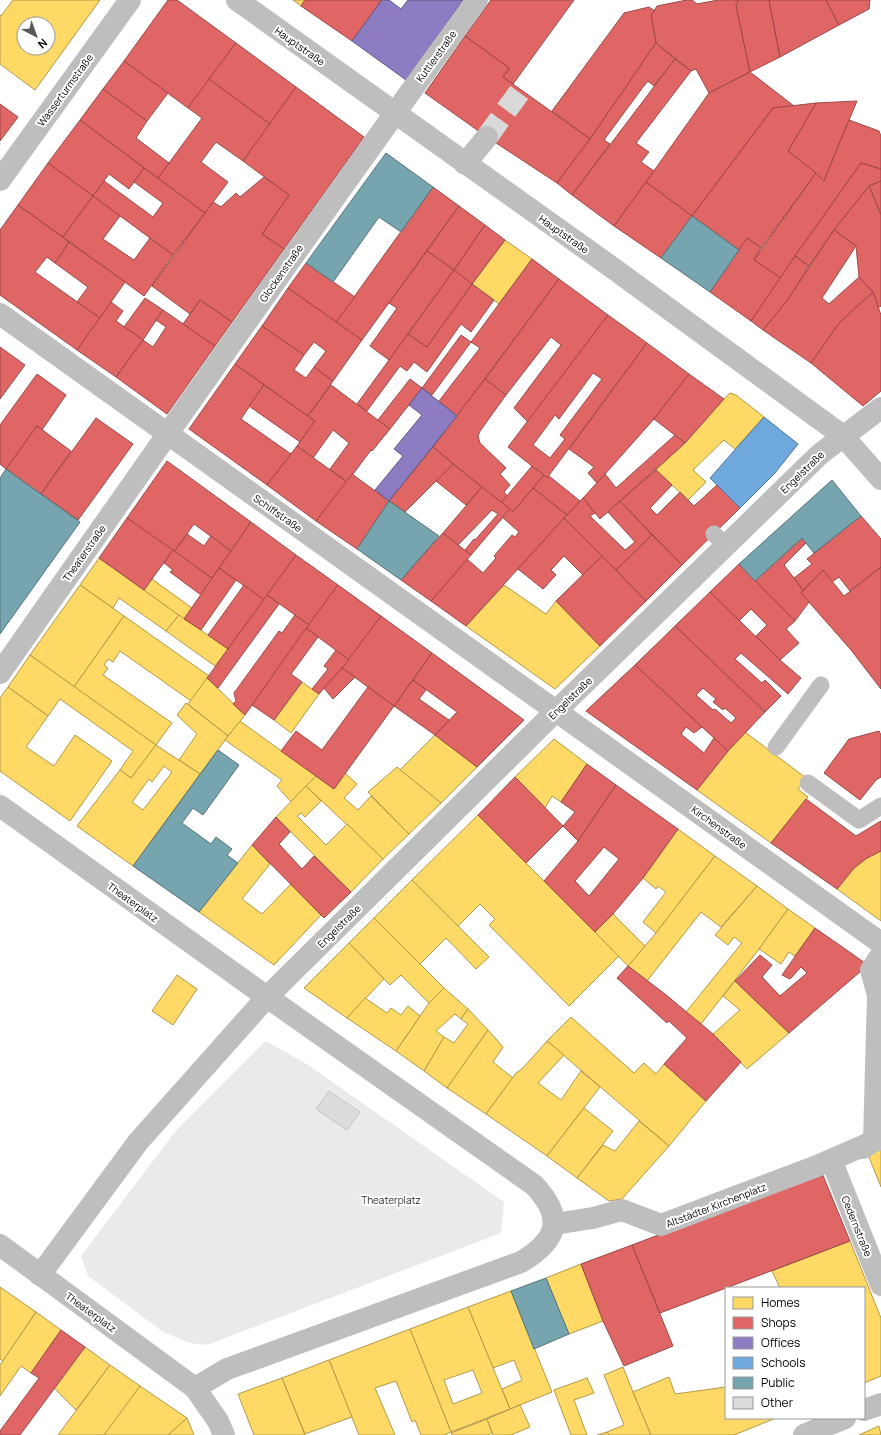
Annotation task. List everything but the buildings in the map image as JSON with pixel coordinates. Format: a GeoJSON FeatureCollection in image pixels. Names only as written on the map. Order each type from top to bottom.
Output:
{"type":"FeatureCollection","features":[{"type":"Feature","properties":{"kind":"street","name":"Wasserturmstraße"},"geometry":{"type":"LineString","coordinates":[[0,180],[130,0]]}},
{"type":"Feature","properties":{"kind":"street","name":"Hauptstraße"},"geometry":{"type":"LineString","coordinates":[[237,0],[610,266],[843,436],[881,479]]}},
{"type":"Feature","properties":{"kind":"street","name":"Kuttlerstraße"},"geometry":{"type":"LineString","coordinates":[[395,112],[478,0]]}},
{"type":"Feature","properties":{"kind":"street","name":"Glockenstraße"},"geometry":{"type":"LineString","coordinates":[[167,434],[395,112]]}},
{"type":"Feature","properties":{"kind":"street"},"geometry":{"type":"LineString","coordinates":[[465,164],[487,137]]}},
{"type":"Feature","properties":{"kind":"street","name":"Schiffstraße"},"geometry":{"type":"LineString","coordinates":[[0,314],[556,711]]}},
{"type":"Feature","properties":{"kind":"street","name":"Engelstraße"},"geometry":{"type":"LineString","coordinates":[[267,997],[556,711],[720,540],[820,454],[881,408]]}},
{"type":"Feature","properties":{"kind":"street","name":"Theaterstraße"},"geometry":{"type":"LineString","coordinates":[[0,673],[167,434]]}},
{"type":"Feature","properties":{"kind":"street","name":"Kirchenstraße"},"geometry":{"type":"LineString","coordinates":[[556,711],[881,943]]}},
{"type":"Feature","properties":{"kind":"street","name":"Theaterplatz"},"geometry":{"type":"LineString","coordinates":[[0,806],[534,1186],[549,1204],[553,1215],[554,1224]]}},
{"type":"Feature","properties":{"kind":"street"},"geometry":{"type":"LineString","coordinates":[[878,1139],[878,995],[871,970],[881,955]]}},
{"type":"Feature","properties":{"kind":"street"},"geometry":{"type":"LineString","coordinates":[[40,1275],[138,1142],[267,997]]}},
{"type":"Feature","properties":{"kind":"street","name":"Cedernstraße"},"geometry":{"type":"LineString","coordinates":[[878,1139],[834,1167],[881,1285]]}},
{"type":"Feature","properties":{"kind":"street","name":"Altstädter Kirchenplatz"},"geometry":{"type":"LineString","coordinates":[[554,1224],[593,1218],[622,1210],[661,1225],[817,1166],[878,1139]]}},
{"type":"Feature","properties":{"kind":"street"},"geometry":{"type":"LineString","coordinates":[[195,1388],[227,1369],[521,1262],[534,1254],[545,1244],[552,1233],[554,1224]]}},
{"type":"Feature","properties":{"kind":"street","name":"Theaterplatz"},"geometry":{"type":"LineString","coordinates":[[0,1245],[195,1388],[218,1421],[224,1435]]}},
{"type":"Feature","properties":{"kind":"street"},"geometry":{"type":"LineString","coordinates":[[865,1410],[881,1404]]}},
{"type":"Feature","properties":{"kind":"street"},"geometry":{"type":"LineString","coordinates":[[804,1435],[843,1419]]}},
{"type":"Feature","properties":{"kind":"lane"},"geometry":{"type":"LineString","coordinates":[[776,747],[821,685]]}},
{"type":"Feature","properties":{"kind":"lane"},"geometry":{"type":"LineString","coordinates":[[808,784],[859,820],[881,806]]}},
{"type":"Feature","properties":{"kind":"green space"},"geometry":{"type":"Polygon","coordinates":[[[266,1041],[308,1065],[504,1202],[501,1233],[207,1345],[190,1343],[163,1332],[88,1276],[81,1256],[175,1132],[266,1041]]]}},
{"type":"Feature","properties":{"kind":"tunnel"},"geometry":{"type":"LineString","coordinates":[[487,137],[521,90]]}}]}
